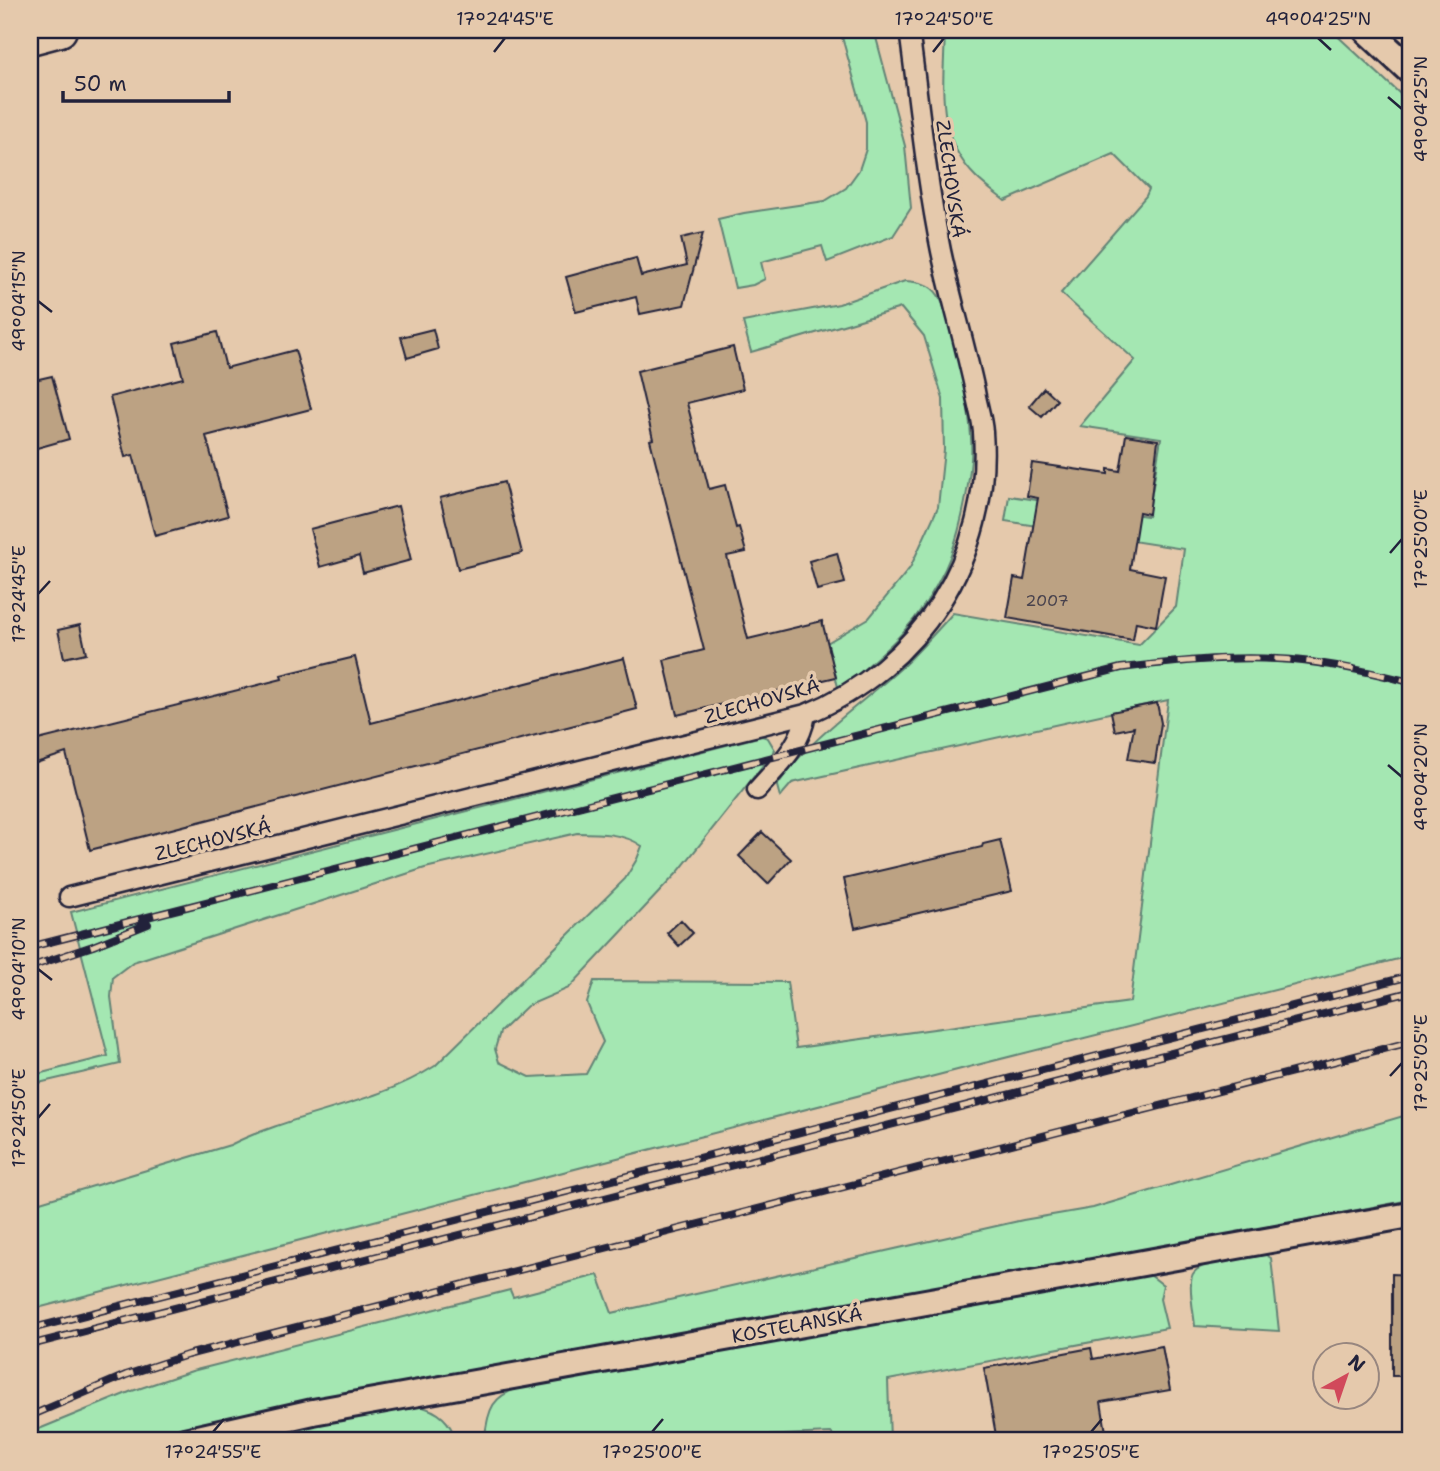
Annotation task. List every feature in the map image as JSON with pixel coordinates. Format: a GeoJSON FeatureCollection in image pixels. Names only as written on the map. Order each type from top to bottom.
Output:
{"type":"FeatureCollection","features":[{"type":"Feature","properties":{"kind":"highway"},"geometry":{"type":"LineString","coordinates":[[30,38],[60,30]]}},
{"type":"Feature","properties":{"kind":"main road"},"geometry":{"type":"LineString","coordinates":[[1367,30],[1410,69]]}},
{"type":"Feature","properties":{"kind":"main road","name":"KOSTELANSKÁ"},"geometry":{"type":"LineString","coordinates":[[185,1441],[313,1412],[1410,1215]]}},
{"type":"Feature","properties":{"kind":"street","name":"ZLECHOVSKÁ"},"geometry":{"type":"LineString","coordinates":[[69,897],[806,714],[838,701],[895,659],[921,632],[950,587],[970,539],[980,495],[983,430],[941,250],[909,30]]}},
{"type":"Feature","properties":{"kind":"street"},"geometry":{"type":"LineString","coordinates":[[757,790],[793,750],[804,726],[806,714]]}},
{"type":"Feature","properties":{"kind":"green space"},"geometry":{"type":"Polygon","coordinates":[[[840,30],[874,30],[905,146],[911,208],[893,236],[827,262],[822,246],[761,262],[765,279],[753,285],[735,288],[718,219],[825,201],[846,188],[859,170],[866,149],[866,122],[840,30]]]}},
{"type":"Feature","properties":{"kind":"green space"},"geometry":{"type":"Polygon","coordinates":[[[945,30],[1331,30],[1410,103],[1410,956],[30,1310],[30,1205],[230,1145],[281,1124],[386,1091],[435,1066],[625,879],[642,846],[619,836],[577,833],[425,868],[133,962],[113,977],[111,997],[120,1064],[30,1085],[30,1076],[108,1056],[71,912],[762,736],[768,738],[775,750],[678,872],[569,988],[527,1006],[500,1032],[495,1049],[499,1062],[530,1077],[586,1074],[603,1042],[587,1003],[594,981],[787,982],[796,1048],[1130,1002],[1168,700],[792,783],[780,797],[777,786],[819,738],[901,668],[953,613],[1139,645],[1176,607],[1184,549],[1005,521],[1009,496],[1148,516],[1161,438],[1080,426],[1135,360],[1061,293],[1146,196],[1149,189],[1114,154],[1005,201],[976,177],[953,144],[944,108],[945,30]]]}},
{"type":"Feature","properties":{"kind":"green space"},"geometry":{"type":"Polygon","coordinates":[[[905,281],[923,284],[935,291],[951,328],[970,424],[971,460],[968,487],[959,530],[935,588],[901,635],[842,688],[838,687],[827,643],[869,618],[910,568],[938,507],[944,450],[943,399],[924,336],[901,308],[751,352],[743,322],[839,304],[905,281]]]}},
{"type":"Feature","properties":{"kind":"green space"},"geometry":{"type":"Polygon","coordinates":[[[1410,1114],[1410,1200],[1029,1272],[531,1360],[212,1421],[131,1441],[30,1441],[30,1434],[39,1429],[132,1391],[192,1371],[510,1290],[513,1297],[598,1275],[612,1313],[1023,1220],[1093,1208],[1410,1114]]]}},
{"type":"Feature","properties":{"kind":"green space"},"geometry":{"type":"Polygon","coordinates":[[[1264,1254],[1271,1258],[1279,1331],[1195,1326],[1191,1287],[1192,1276],[1196,1271],[1213,1263],[1264,1254]]]}},
{"type":"Feature","properties":{"kind":"green space"},"geometry":{"type":"Polygon","coordinates":[[[1150,1275],[1163,1285],[1160,1299],[1167,1328],[888,1380],[890,1441],[838,1441],[831,1433],[635,1441],[484,1441],[492,1406],[502,1395],[521,1387],[1150,1275]]]}},
{"type":"Feature","properties":{"kind":"green space"},"geometry":{"type":"Polygon","coordinates":[[[418,1406],[432,1410],[443,1418],[456,1441],[399,1441],[392,1438],[377,1441],[245,1441],[332,1421],[418,1406]]]}},
{"type":"Feature","properties":{"kind":"building"},"geometry":{"type":"Polygon","coordinates":[[[703,233],[684,305],[640,314],[636,297],[576,312],[566,277],[636,258],[641,276],[687,265],[681,238],[703,233]]]}},
{"type":"Feature","properties":{"kind":"building"},"geometry":{"type":"Polygon","coordinates":[[[433,329],[438,349],[407,358],[401,337],[433,329]]]}},
{"type":"Feature","properties":{"kind":"building"},"geometry":{"type":"Polygon","coordinates":[[[217,332],[226,368],[295,350],[311,409],[206,436],[228,516],[155,536],[133,455],[125,457],[110,397],[183,378],[174,343],[217,332]]]}},
{"type":"Feature","properties":{"kind":"building"},"geometry":{"type":"Polygon","coordinates":[[[733,347],[743,389],[687,403],[709,489],[725,485],[736,528],[739,527],[746,552],[727,556],[748,639],[822,621],[836,677],[677,715],[664,660],[704,650],[650,440],[653,439],[637,371],[733,347]]]}},
{"type":"Feature","properties":{"kind":"building"},"geometry":{"type":"Polygon","coordinates":[[[52,376],[69,439],[30,450],[30,381],[52,376]]]}},
{"type":"Feature","properties":{"kind":"building"},"geometry":{"type":"Polygon","coordinates":[[[1044,388],[1057,400],[1042,417],[1029,406],[1044,388]]]}},
{"type":"Feature","properties":{"kind":"building"},"geometry":{"type":"Polygon","coordinates":[[[1126,435],[1158,440],[1149,514],[1139,512],[1130,569],[1165,576],[1156,626],[1136,622],[1133,640],[1007,618],[1014,578],[1024,580],[1038,498],[1027,496],[1032,463],[1108,474],[1108,469],[1120,471],[1126,435]]]}},
{"type":"Feature","properties":{"kind":"building"},"geometry":{"type":"Polygon","coordinates":[[[504,482],[522,553],[458,569],[440,498],[504,482]]]}},
{"type":"Feature","properties":{"kind":"building"},"geometry":{"type":"Polygon","coordinates":[[[398,506],[411,560],[363,573],[359,556],[320,567],[310,529],[398,506]]]}},
{"type":"Feature","properties":{"kind":"building"},"geometry":{"type":"Polygon","coordinates":[[[837,553],[845,583],[817,590],[809,561],[837,553]]]}},
{"type":"Feature","properties":{"kind":"building"},"geometry":{"type":"Polygon","coordinates":[[[80,625],[86,653],[64,658],[58,630],[80,625]]]}},
{"type":"Feature","properties":{"kind":"building"},"geometry":{"type":"Polygon","coordinates":[[[355,657],[371,723],[624,658],[637,709],[90,850],[66,753],[30,765],[30,742],[282,679],[281,675],[355,657]]]}},
{"type":"Feature","properties":{"kind":"building"},"geometry":{"type":"Polygon","coordinates":[[[1157,703],[1161,723],[1155,763],[1128,759],[1134,727],[1115,731],[1111,712],[1157,703]]]}},
{"type":"Feature","properties":{"kind":"building"},"geometry":{"type":"Polygon","coordinates":[[[762,832],[791,859],[768,884],[739,856],[762,832]]]}},
{"type":"Feature","properties":{"kind":"building"},"geometry":{"type":"Polygon","coordinates":[[[1000,840],[1012,891],[855,928],[844,879],[982,847],[983,844],[1000,840]]]}},
{"type":"Feature","properties":{"kind":"building"},"geometry":{"type":"Polygon","coordinates":[[[681,920],[693,933],[679,946],[667,933],[681,920]]]}},
{"type":"Feature","properties":{"kind":"building"},"geometry":{"type":"Polygon","coordinates":[[[1392,1274],[1410,1275],[1410,1376],[1392,1376],[1392,1274]]]}},
{"type":"Feature","properties":{"kind":"building"},"geometry":{"type":"Polygon","coordinates":[[[1162,1346],[1170,1390],[1101,1402],[1106,1432],[1054,1441],[997,1441],[984,1368],[1091,1348],[1093,1359],[1162,1346]]]}},
{"type":"Feature","properties":{"kind":"railway"},"geometry":{"type":"LineString","coordinates":[[30,947],[1121,668],[1258,658],[1344,667],[1410,682]]}},
{"type":"Feature","properties":{"kind":"railway"},"geometry":{"type":"LineString","coordinates":[[30,967],[148,924]]}},
{"type":"Feature","properties":{"kind":"railway"},"geometry":{"type":"LineString","coordinates":[[30,1329],[1410,976]]}},
{"type":"Feature","properties":{"kind":"railway"},"geometry":{"type":"LineString","coordinates":[[30,1345],[1410,992]]}},
{"type":"Feature","properties":{"kind":"railway"},"geometry":{"type":"LineString","coordinates":[[30,1416],[126,1375],[187,1355],[1410,1042]]}}]}
